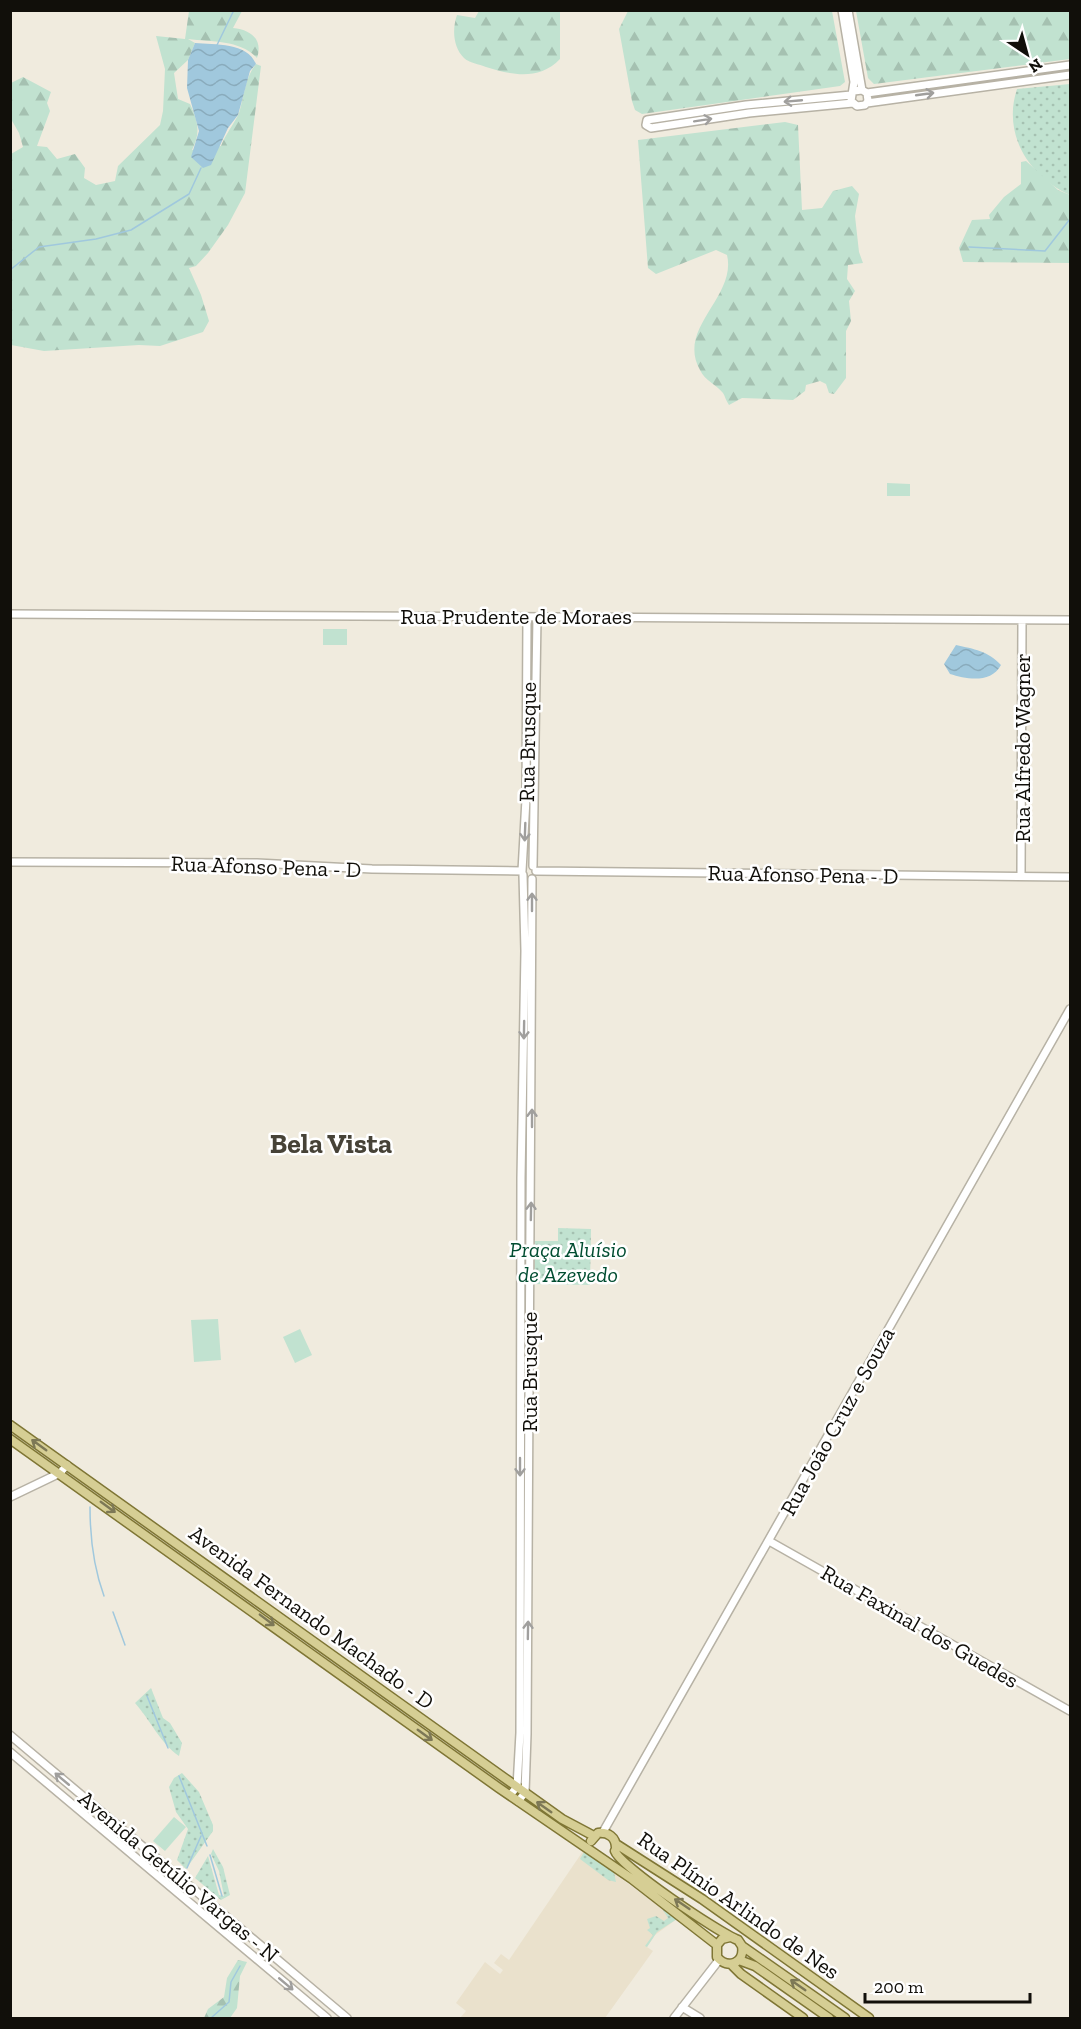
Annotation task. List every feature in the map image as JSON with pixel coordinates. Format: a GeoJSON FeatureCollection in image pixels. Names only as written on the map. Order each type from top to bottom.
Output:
{"type":"FeatureCollection","features":[{"type":"Feature","properties":{"kind":"main road","name":"Avenida Fernando Machado - D"},"geometry":{"type":"LineString","coordinates":[[10,1425],[525,1793],[562,1819],[594,1836]]}},
{"type":"Feature","properties":{"kind":"main road","name":"Avenida Fernando Machado - D"},"geometry":{"type":"LineString","coordinates":[[10,1439],[514,1798],[591,1850]]}},
{"type":"Feature","properties":{"kind":"main road"},"geometry":{"type":"LineString","coordinates":[[462,1761],[469,1753]]}},
{"type":"Feature","properties":{"kind":"main road"},"geometry":{"type":"LineString","coordinates":[[717,1945],[591,1850],[594,1836],[603,1832],[614,1838],[621,1860],[642,1877],[730,1937],[738,1940],[742,1946],[845,2019]]}},
{"type":"Feature","properties":{"kind":"main road"},"geometry":{"type":"LineString","coordinates":[[602,1858],[610,1856],[615,1847]]}},
{"type":"Feature","properties":{"kind":"main road","name":"Rua Plínio Arlindo de Nes"},"geometry":{"type":"LineString","coordinates":[[615,1847],[702,1899],[869,2019]]}},
{"type":"Feature","properties":{"kind":"main road"},"geometry":{"type":"LineString","coordinates":[[730,1937],[723,1939],[717,1945],[716,1953],[719,1960],[755,1966],[829,2019]]}},
{"type":"Feature","properties":{"kind":"main road"},"geometry":{"type":"LineString","coordinates":[[735,1962],[743,1953],[742,1946]]}},
{"type":"Feature","properties":{"kind":"main road"},"geometry":{"type":"LineString","coordinates":[[735,1962],[741,1974],[803,2019]]}},
{"type":"Feature","properties":{"kind":"street"},"geometry":{"type":"LineString","coordinates":[[842,10],[860,107],[867,103],[1071,75]]}},
{"type":"Feature","properties":{"kind":"street"},"geometry":{"type":"LineString","coordinates":[[848,10],[857,94],[867,103]]}},
{"type":"Feature","properties":{"kind":"street"},"geometry":{"type":"LineString","coordinates":[[857,94],[651,128],[646,125],[647,120],[746,105],[857,94],[1071,65]]}},
{"type":"Feature","properties":{"kind":"street","name":"Rua Prudente de Moraes"},"geometry":{"type":"LineString","coordinates":[[10,614],[1071,620]]}},
{"type":"Feature","properties":{"kind":"street","name":"Rua Brusque"},"geometry":{"type":"LineString","coordinates":[[525,1793],[522,1755],[525,951],[523,871],[527,617]]}},
{"type":"Feature","properties":{"kind":"street","name":"Rua Brusque"},"geometry":{"type":"LineString","coordinates":[[534,868],[537,617]]}},
{"type":"Feature","properties":{"kind":"street","name":"Rua Alfredo Wagner"},"geometry":{"type":"LineString","coordinates":[[1021,876],[1022,620]]}},
{"type":"Feature","properties":{"kind":"street","name":"Rua Afonso Pena - D"},"geometry":{"type":"LineString","coordinates":[[10,862],[256,863],[372,869],[523,871],[534,868],[1071,877]]}},
{"type":"Feature","properties":{"kind":"street"},"geometry":{"type":"LineString","coordinates":[[523,871],[528,879],[532,879],[534,868]]}},
{"type":"Feature","properties":{"kind":"street","name":"Rua Brusque"},"geometry":{"type":"LineString","coordinates":[[517,1787],[522,1755],[532,879]]}},
{"type":"Feature","properties":{"kind":"street","name":"Rua João Cruz e Souza"},"geometry":{"type":"LineString","coordinates":[[603,1832],[634,1773],[769,1541],[1071,1009]]}},
{"type":"Feature","properties":{"kind":"street"},"geometry":{"type":"LineString","coordinates":[[10,1497],[60,1473],[67,1465]]}},
{"type":"Feature","properties":{"kind":"street","name":"Rua Faxinal dos Guedes"},"geometry":{"type":"LineString","coordinates":[[769,1541],[1071,1711]]}},
{"type":"Feature","properties":{"kind":"street","name":"Avenida Getúlio Vargas - N"},"geometry":{"type":"LineString","coordinates":[[10,1735],[347,2019]]}},
{"type":"Feature","properties":{"kind":"street","name":"Avenida Getúlio Vargas - N"},"geometry":{"type":"LineString","coordinates":[[10,1752],[327,2019]]}},
{"type":"Feature","properties":{"kind":"street"},"geometry":{"type":"LineString","coordinates":[[514,1798],[517,1787]]}},
{"type":"Feature","properties":{"kind":"street"},"geometry":{"type":"LineString","coordinates":[[514,1798],[525,1793]]}},
{"type":"Feature","properties":{"kind":"street"},"geometry":{"type":"LineString","coordinates":[[675,2019],[719,1960]]}},
{"type":"Feature","properties":{"kind":"street"},"geometry":{"type":"LineString","coordinates":[[682,2007],[700,2019]]}},
{"type":"Feature","properties":{"kind":"shaded area"},"geometry":{"type":"Polygon","coordinates":[[[583,1851],[677,1919],[655,1935],[647,1947],[653,1951],[605,2018],[460,2018],[466,2011],[456,2003],[485,1962],[500,1974],[503,1970],[494,1963],[501,1954],[509,1960],[583,1851]]]}},
{"type":"Feature","properties":{"kind":"green space"},"geometry":{"type":"Polygon","coordinates":[[[189,11],[242,11],[233,28],[251,34],[258,46],[257,58],[243,48],[234,45],[188,39],[195,43],[188,60],[174,73],[178,99],[190,104],[197,122],[197,138],[192,150],[221,146],[239,113],[252,69],[256,64],[261,66],[245,193],[228,225],[208,253],[196,266],[189,268],[209,321],[203,332],[160,346],[139,345],[44,351],[11,345],[11,154],[23,147],[19,133],[11,119],[11,83],[23,77],[51,92],[47,103],[50,111],[37,146],[47,147],[57,159],[75,154],[85,168],[84,178],[96,185],[115,181],[118,166],[160,125],[165,69],[156,36],[185,39],[189,11]]]}},
{"type":"Feature","properties":{"kind":"green space"},"geometry":{"type":"Polygon","coordinates":[[[479,11],[560,11],[560,59],[543,71],[524,74],[495,70],[466,60],[460,54],[456,43],[455,20],[457,15],[475,18],[479,11]]]}},
{"type":"Feature","properties":{"kind":"green space"},"geometry":{"type":"Polygon","coordinates":[[[628,11],[832,11],[845,82],[840,86],[642,114],[635,110],[632,101],[619,29],[628,11]]]}},
{"type":"Feature","properties":{"kind":"green space"},"geometry":{"type":"Polygon","coordinates":[[[856,11],[1070,11],[1070,59],[874,84],[868,78],[856,11]]]}},
{"type":"Feature","properties":{"kind":"green space"},"geometry":{"type":"Polygon","coordinates":[[[1070,84],[1070,195],[1042,177],[1031,165],[1016,138],[1013,106],[1017,89],[1070,84]]]}},
{"type":"Feature","properties":{"kind":"green space"},"geometry":{"type":"Polygon","coordinates":[[[785,122],[798,125],[802,210],[822,208],[833,191],[852,186],[859,194],[855,216],[859,252],[863,263],[848,265],[847,279],[855,291],[849,301],[851,321],[846,331],[846,378],[834,394],[829,393],[826,384],[820,381],[806,385],[805,391],[793,400],[742,398],[729,405],[723,393],[702,374],[695,355],[696,340],[701,326],[724,285],[728,270],[727,255],[716,250],[656,274],[648,268],[638,140],[785,122]]]}},
{"type":"Feature","properties":{"kind":"green space"},"geometry":{"type":"Polygon","coordinates":[[[1026,161],[1058,190],[1070,195],[1070,263],[963,262],[959,248],[972,220],[990,219],[989,215],[1004,197],[1021,184],[1021,162],[1026,161]]]}},
{"type":"Feature","properties":{"kind":"green space"},"geometry":{"type":"Polygon","coordinates":[[[887,483],[910,484],[910,496],[887,496],[887,483]]]}},
{"type":"Feature","properties":{"kind":"green space"},"geometry":{"type":"Polygon","coordinates":[[[323,629],[347,629],[347,645],[323,645],[323,629]]]}},
{"type":"Feature","properties":{"kind":"green space","name":"Praça Aluísio de Azevedo"},"geometry":{"type":"Polygon","coordinates":[[[558,1228],[591,1229],[590,1285],[534,1284],[535,1241],[558,1241],[558,1228]]]}},
{"type":"Feature","properties":{"kind":"green space"},"geometry":{"type":"Polygon","coordinates":[[[218,1319],[221,1360],[194,1362],[191,1320],[218,1319]]]}},
{"type":"Feature","properties":{"kind":"green space"},"geometry":{"type":"Polygon","coordinates":[[[300,1329],[312,1355],[295,1363],[283,1337],[300,1329]]]}},
{"type":"Feature","properties":{"kind":"green space"},"geometry":{"type":"Polygon","coordinates":[[[151,1688],[163,1718],[170,1723],[182,1743],[179,1756],[161,1738],[135,1703],[151,1688]]]}},
{"type":"Feature","properties":{"kind":"green space"},"geometry":{"type":"Polygon","coordinates":[[[182,1773],[199,1792],[213,1825],[213,1831],[186,1869],[177,1860],[188,1829],[176,1812],[169,1787],[174,1778],[182,1773]]]}},
{"type":"Feature","properties":{"kind":"green space"},"geometry":{"type":"Polygon","coordinates":[[[174,1817],[186,1827],[165,1851],[153,1841],[174,1817]]]}},
{"type":"Feature","properties":{"kind":"green space"},"geometry":{"type":"Polygon","coordinates":[[[213,1849],[223,1867],[230,1895],[221,1900],[195,1878],[208,1856],[219,1895],[224,1896],[219,1871],[211,1854],[213,1849]]]}},
{"type":"Feature","properties":{"kind":"green space"},"geometry":{"type":"Polygon","coordinates":[[[584,1852],[614,1873],[616,1882],[608,1880],[580,1859],[584,1852]]]}},
{"type":"Feature","properties":{"kind":"green space"},"geometry":{"type":"Polygon","coordinates":[[[661,1907],[677,1919],[657,1932],[647,1947],[645,1946],[653,1935],[647,1930],[650,1928],[647,1919],[656,1916],[664,1921],[668,1918],[661,1907]]]}},
{"type":"Feature","properties":{"kind":"green space"},"geometry":{"type":"Polygon","coordinates":[[[238,1960],[247,1962],[240,1976],[237,2008],[230,2018],[204,2018],[208,2009],[224,1997],[227,1978],[238,1960]]]}},
{"type":"Feature","properties":{"kind":"water"},"geometry":{"type":"Polygon","coordinates":[[[195,43],[238,48],[252,57],[256,64],[250,71],[238,115],[228,128],[211,165],[203,168],[191,157],[199,131],[187,88],[188,60],[195,43]]]}},
{"type":"Feature","properties":{"kind":"water"},"geometry":{"type":"Polygon","coordinates":[[[956,645],[975,649],[1001,665],[997,671],[985,678],[950,674],[944,664],[956,645]]]}},
{"type":"Feature","properties":{"kind":"waterway"},"geometry":{"type":"LineString","coordinates":[[217,45],[234,10]]}},
{"type":"Feature","properties":{"kind":"waterway"},"geometry":{"type":"LineString","coordinates":[[10,270],[39,247],[96,239],[131,230],[189,194],[201,168]]}},
{"type":"Feature","properties":{"kind":"waterway"},"geometry":{"type":"LineString","coordinates":[[969,247],[1045,251],[1070,219]]}},
{"type":"Feature","properties":{"kind":"waterway"},"geometry":{"type":"LineString","coordinates":[[90,1507],[93,1552],[104,1596]]}},
{"type":"Feature","properties":{"kind":"waterway"},"geometry":{"type":"LineString","coordinates":[[113,1612],[125,1645]]}},
{"type":"Feature","properties":{"kind":"waterway"},"geometry":{"type":"LineString","coordinates":[[147,1696],[168,1748]]}},
{"type":"Feature","properties":{"kind":"waterway"},"geometry":{"type":"LineString","coordinates":[[179,1776],[207,1846]]}},
{"type":"Feature","properties":{"kind":"waterway"},"geometry":{"type":"LineString","coordinates":[[187,1868],[201,1836]]}},
{"type":"Feature","properties":{"kind":"waterway"},"geometry":{"type":"LineString","coordinates":[[210,1855],[222,1896]]}},
{"type":"Feature","properties":{"kind":"waterway"},"geometry":{"type":"LineString","coordinates":[[211,2018],[229,2002],[231,1982],[240,1966]]}},
{"type":"Feature","properties":{"kind":"district","name":"Bela Vista"},"geometry":{"type":"Point","coordinates":[331,1143]}}]}
